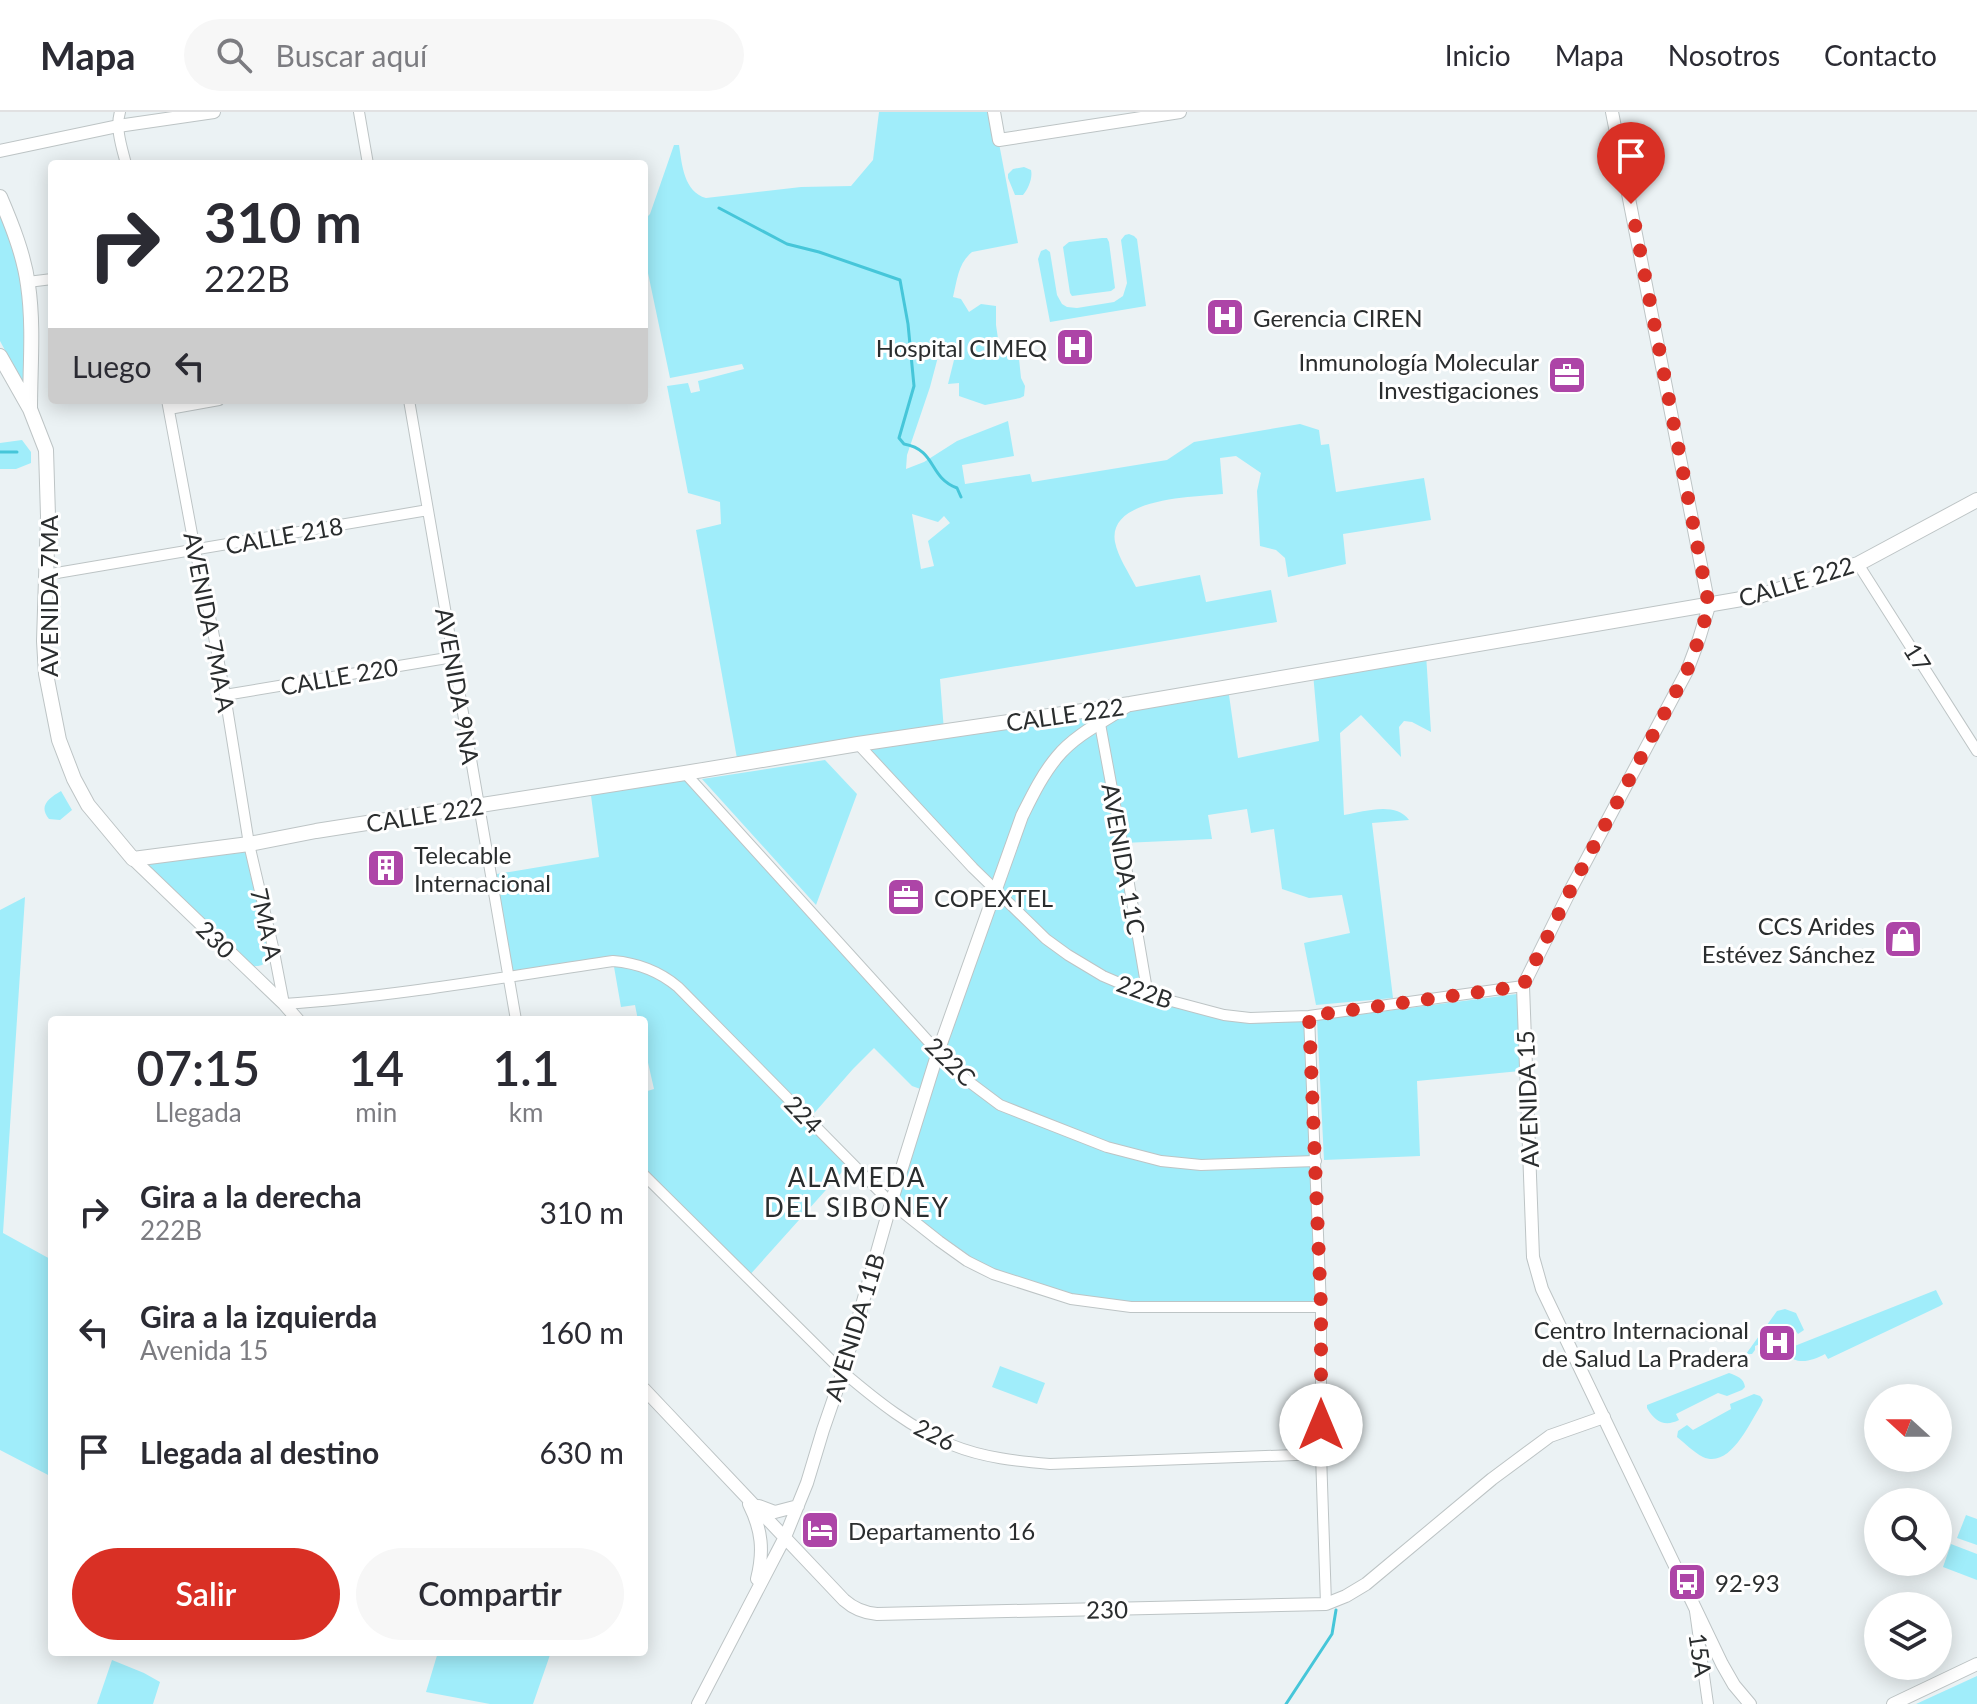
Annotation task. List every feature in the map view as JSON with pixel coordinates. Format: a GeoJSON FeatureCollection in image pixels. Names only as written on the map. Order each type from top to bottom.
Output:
{"type":"FeatureCollection","features":[{"type":"Feature","properties":{"kind":"main road","name":"AVENIDA 7MA"},"geometry":{"type":"LineString","coordinates":[[0,197],[28,282],[32,320],[30,409]]}},
{"type":"Feature","properties":{"kind":"main road","name":"AVENIDA 7MA"},"geometry":{"type":"LineString","coordinates":[[0,356],[30,409],[46,450],[48,516],[44,641],[46,674],[59,740],[88,805],[133,859]]}},
{"type":"Feature","properties":{"kind":"main road","name":"CALLE 222"},"geometry":{"type":"LineString","coordinates":[[133,859],[249,844],[858,744],[1130,704],[1709,606],[1759,596],[1858,564],[1977,500]]}},
{"type":"Feature","properties":{"kind":"street"},"geometry":{"type":"LineString","coordinates":[[120,112],[118,126],[125,160]]}},
{"type":"Feature","properties":{"kind":"street"},"geometry":{"type":"LineString","coordinates":[[0,151],[118,126],[214,112]]}},
{"type":"Feature","properties":{"kind":"street"},"geometry":{"type":"LineString","coordinates":[[359,112],[367,160]]}},
{"type":"Feature","properties":{"kind":"street"},"geometry":{"type":"LineString","coordinates":[[994,112],[999,140],[1180,112]]}},
{"type":"Feature","properties":{"kind":"street","name":"AVENIDA 15"},"geometry":{"type":"LineString","coordinates":[[1612,112],[1709,606],[1687,671],[1523,986],[1533,1257],[1542,1289],[1722,1664],[1750,1704]]}},
{"type":"Feature","properties":{"kind":"street"},"geometry":{"type":"LineString","coordinates":[[28,282],[48,280]]}},
{"type":"Feature","properties":{"kind":"street","name":"AVENIDA 9NA"},"geometry":{"type":"LineString","coordinates":[[410,404],[515,1016]]}},
{"type":"Feature","properties":{"kind":"street","name":"AVENIDA 7MA A"},"geometry":{"type":"LineString","coordinates":[[168,405],[225,695],[249,844]]}},
{"type":"Feature","properties":{"kind":"street","name":"CALLE 218"},"geometry":{"type":"LineString","coordinates":[[45,575],[428,510]]}},
{"type":"Feature","properties":{"kind":"street","name":"17"},"geometry":{"type":"LineString","coordinates":[[1858,564],[1977,751]]}},
{"type":"Feature","properties":{"kind":"street","name":"CALLE 220"},"geometry":{"type":"LineString","coordinates":[[225,695],[453,657]]}},
{"type":"Feature","properties":{"kind":"street","name":"AVENIDA 11B"},"geometry":{"type":"LineString","coordinates":[[698,1704],[798,1506],[843,1372],[938,1052],[1022,816],[1037,785],[1057,756],[1130,704]]}},
{"type":"Feature","properties":{"kind":"street","name":"AVENIDA 11C"},"geometry":{"type":"LineString","coordinates":[[1100,724],[1146,984],[1145,994]]}},
{"type":"Feature","properties":{"kind":"street","name":"222B"},"geometry":{"type":"LineString","coordinates":[[858,744],[973,868],[1046,939],[1103,976],[1145,994],[1224,1015],[1250,1018],[1309,1016],[1523,986]]}},
{"type":"Feature","properties":{"kind":"street","name":"222C"},"geometry":{"type":"LineString","coordinates":[[685,773],[938,1052],[968,1081],[1000,1105],[1107,1147],[1161,1161],[1201,1165],[1316,1161]]}},
{"type":"Feature","properties":{"kind":"street","name":"7MA A"},"geometry":{"type":"LineString","coordinates":[[249,844],[284,1004]]}},
{"type":"Feature","properties":{"kind":"street","name":"230"},"geometry":{"type":"LineString","coordinates":[[133,859],[294,1016]]}},
{"type":"Feature","properties":{"kind":"street","name":"224"},"geometry":{"type":"LineString","coordinates":[[284,1004],[341,1001],[613,961],[630,963],[665,975],[891,1203],[967,1261],[993,1274],[1071,1299],[1131,1307],[1321,1307]]}},
{"type":"Feature","properties":{"kind":"street"},"geometry":{"type":"LineString","coordinates":[[1309,1016],[1321,1307],[1321,1454],[1326,1604]]}},
{"type":"Feature","properties":{"kind":"street","name":"226"},"geometry":{"type":"LineString","coordinates":[[648,1179],[843,1372],[878,1402],[928,1433],[958,1447],[1009,1460],[1050,1464],[1321,1454]]}},
{"type":"Feature","properties":{"kind":"street","name":"230"},"geometry":{"type":"LineString","coordinates":[[648,1393],[852,1607],[868,1613],[1326,1604],[1366,1584],[1492,1479],[1550,1436],[1604,1417]]}},
{"type":"Feature","properties":{"kind":"street"},"geometry":{"type":"LineString","coordinates":[[733,1482],[749,1505],[760,1532],[762,1558],[753,1598]]}},
{"type":"Feature","properties":{"kind":"street"},"geometry":{"type":"LineString","coordinates":[[749,1499],[775,1512],[798,1506]]}},
{"type":"Feature","properties":{"kind":"street","name":"15A"},"geometry":{"type":"LineString","coordinates":[[1694,1605],[1708,1704]]}},
{"type":"Feature","properties":{"kind":"street"},"geometry":{"type":"LineString","coordinates":[[1893,1704],[1977,1664]]}},
{"type":"Feature","properties":{"kind":"shaded area"},"geometry":{"type":"Polygon","coordinates":[[[879,112],[993,112],[1018,243],[972,252],[967,256],[953,297],[961,299],[969,312],[981,304],[996,306],[1000,352],[1018,349],[1024,396],[985,405],[959,396],[959,383],[948,384],[955,356],[939,353],[907,455],[906,469],[924,462],[957,441],[1008,421],[1014,456],[962,465],[965,484],[1030,474],[1032,482],[1167,460],[1194,442],[1300,424],[1319,430],[1321,445],[1329,444],[1336,492],[1424,478],[1431,520],[1343,534],[1346,564],[1288,577],[1285,558],[1276,550],[1260,546],[1257,491],[1261,473],[1236,456],[1220,458],[1223,494],[1156,502],[1139,508],[1125,516],[1116,527],[1116,548],[1136,587],[1200,575],[1206,602],[1271,590],[1277,622],[940,679],[944,731],[1228,688],[1238,758],[1319,741],[1313,673],[1426,654],[1431,732],[1404,721],[1399,727],[1401,757],[1361,715],[1340,733],[1344,815],[1388,809],[1403,814],[1409,820],[1372,823],[1393,998],[1316,1005],[1304,943],[1350,933],[1342,895],[1309,898],[1282,889],[1274,829],[1251,833],[1247,809],[1208,815],[1212,839],[1123,843],[1145,994],[1224,1015],[1309,1016],[1321,1307],[1179,1306],[1071,1299],[993,1274],[891,1203],[926,1091],[912,1086],[874,1048],[809,1119],[851,1162],[748,1277],[648,1179],[648,1091],[654,1089],[648,1063],[648,1016],[637,1016],[635,1005],[621,1007],[613,961],[508,977],[491,875],[599,857],[590,788],[685,773],[938,1051],[995,889],[858,744],[738,764],[696,530],[721,524],[720,502],[688,493],[667,386],[688,383],[691,393],[700,391],[698,381],[744,369],[742,364],[670,378],[648,273],[648,216],[674,145],[679,145],[689,184],[706,198],[801,187],[851,186],[873,160],[879,112]],[[912,514],[921,569],[934,566],[928,541],[950,523],[944,516],[938,522],[912,514]]]}},
{"type":"Feature","properties":{"kind":"shaded area"},"geometry":{"type":"Polygon","coordinates":[[[1024,167],[1031,170],[1030,183],[1023,195],[1015,195],[1008,174],[1013,169],[1024,167]]]}},
{"type":"Feature","properties":{"kind":"shaded area"},"geometry":{"type":"Polygon","coordinates":[[[0,212],[10,232],[23,280],[27,391],[0,341],[0,212]]]}},
{"type":"Feature","properties":{"kind":"shaded area"},"geometry":{"type":"Polygon","coordinates":[[[1129,234],[1137,239],[1146,306],[1050,322],[1038,259],[1041,251],[1046,249],[1050,252],[1057,295],[1062,304],[1077,308],[1114,302],[1123,296],[1127,283],[1121,240],[1129,234]]]}},
{"type":"Feature","properties":{"kind":"shaded area"},"geometry":{"type":"Polygon","coordinates":[[[1107,238],[1115,288],[1072,296],[1063,247],[1069,242],[1107,238]]]}},
{"type":"Feature","properties":{"kind":"shaded area"},"geometry":{"type":"Polygon","coordinates":[[[22,440],[31,452],[31,463],[16,469],[0,469],[0,443],[22,440]]]}},
{"type":"Feature","properties":{"kind":"shaded area"},"geometry":{"type":"Polygon","coordinates":[[[825,760],[857,794],[816,905],[702,779],[825,760]]]}},
{"type":"Feature","properties":{"kind":"shaded area"},"geometry":{"type":"Polygon","coordinates":[[[61,791],[72,810],[60,820],[49,819],[45,806],[61,791]]]}},
{"type":"Feature","properties":{"kind":"shaded area"},"geometry":{"type":"Polygon","coordinates":[[[249,844],[273,947],[266,962],[256,966],[243,965],[133,859],[249,844]]]}},
{"type":"Feature","properties":{"kind":"shaded area"},"geometry":{"type":"Polygon","coordinates":[[[25,897],[3,1233],[48,1258],[48,1475],[0,1450],[0,910],[25,897]]]}},
{"type":"Feature","properties":{"kind":"shaded area"},"geometry":{"type":"Polygon","coordinates":[[[1517,994],[1520,1071],[1417,1081],[1420,1156],[1324,1160],[1317,1020],[1517,994]]]}},
{"type":"Feature","properties":{"kind":"shaded area"},"geometry":{"type":"Polygon","coordinates":[[[1936,1290],[1943,1304],[1940,1306],[1828,1359],[1825,1354],[1799,1361],[1786,1353],[1787,1349],[1936,1290]]]}},
{"type":"Feature","properties":{"kind":"shaded area"},"geometry":{"type":"Polygon","coordinates":[[[1785,1309],[1796,1313],[1804,1330],[1798,1334],[1795,1330],[1755,1346],[1752,1354],[1746,1354],[1777,1311],[1785,1309]]]}},
{"type":"Feature","properties":{"kind":"shaded area"},"geometry":{"type":"Polygon","coordinates":[[[1000,1366],[1045,1383],[1037,1404],[992,1387],[1000,1366]]]}},
{"type":"Feature","properties":{"kind":"shaded area"},"geometry":{"type":"Polygon","coordinates":[[[1729,1373],[1743,1381],[1745,1387],[1742,1390],[1727,1396],[1718,1393],[1676,1414],[1679,1420],[1661,1422],[1647,1408],[1647,1405],[1729,1373]]]}},
{"type":"Feature","properties":{"kind":"shaded area"},"geometry":{"type":"Polygon","coordinates":[[[1754,1394],[1763,1400],[1761,1405],[1738,1443],[1722,1457],[1703,1457],[1677,1437],[1678,1431],[1687,1425],[1693,1430],[1731,1409],[1730,1404],[1754,1394]]]}},
{"type":"Feature","properties":{"kind":"shaded area"},"geometry":{"type":"Polygon","coordinates":[[[1966,1515],[1977,1519],[1977,1545],[1957,1538],[1966,1515]]]}},
{"type":"Feature","properties":{"kind":"shaded area"},"geometry":{"type":"Polygon","coordinates":[[[1952,1544],[1977,1554],[1977,1580],[1952,1570],[1952,1544]]]}},
{"type":"Feature","properties":{"kind":"shaded area"},"geometry":{"type":"Polygon","coordinates":[[[437,1656],[550,1656],[533,1704],[490,1704],[426,1692],[437,1656]]]}},
{"type":"Feature","properties":{"kind":"shaded area"},"geometry":{"type":"Polygon","coordinates":[[[112,1660],[160,1682],[153,1704],[97,1704],[112,1660]]]}},
{"type":"Feature","properties":{"kind":"shaded area"},"geometry":{"type":"Polygon","coordinates":[[[1977,1676],[1977,1704],[1916,1704],[1977,1676]]]}},
{"type":"Feature","properties":{"kind":"waterway"},"geometry":{"type":"LineString","coordinates":[[719,208],[787,244],[900,280],[914,386],[899,438],[904,444],[922,452],[941,477],[957,488],[961,497]]}},
{"type":"Feature","properties":{"kind":"waterway"},"geometry":{"type":"LineString","coordinates":[[0,452],[17,452]]}},
{"type":"Feature","properties":{"kind":"waterway"},"geometry":{"type":"LineString","coordinates":[[1286,1704],[1332,1634],[1336,1610]]}},
{"type":"Feature","properties":{"kind":"place","name":"Gerencia CIREN"},"geometry":{"type":"Point","coordinates":[1225,317]}},
{"type":"Feature","properties":{"kind":"place","name":"Hospital CIMEQ"},"geometry":{"type":"Point","coordinates":[1075,347]}},
{"type":"Feature","properties":{"kind":"place","name":"Inmunología Molecular Investigaciones"},"geometry":{"type":"Point","coordinates":[1567,375]}},
{"type":"Feature","properties":{"kind":"place","name":"Telecable Internacional"},"geometry":{"type":"Point","coordinates":[386,868]}},
{"type":"Feature","properties":{"kind":"place","name":"COPEXTEL"},"geometry":{"type":"Point","coordinates":[906,897]}},
{"type":"Feature","properties":{"kind":"place","name":"CCS Arides Estévez Sánchez"},"geometry":{"type":"Point","coordinates":[1903,939]}},
{"type":"Feature","properties":{"kind":"place","name":"Centro Internacional de Salud La Pradera"},"geometry":{"type":"Point","coordinates":[1777,1343]}},
{"type":"Feature","properties":{"kind":"place","name":"Departamento 16"},"geometry":{"type":"Point","coordinates":[820,1530]}},
{"type":"Feature","properties":{"kind":"place","name":"92-93"},"geometry":{"type":"Point","coordinates":[1687,1582]}},
{"type":"Feature","properties":{"kind":"district","name":"ALAMEDA DEL SIBONEY"},"geometry":{"type":"Point","coordinates":[857,1192]}},
{"type":"Feature","properties":{"kind":"route"},"geometry":{"type":"LineString","coordinates":[[1321,1425],[1321,1307],[1309,1016],[1523,986],[1687,671],[1709,606],[1631,204]]}}]}
